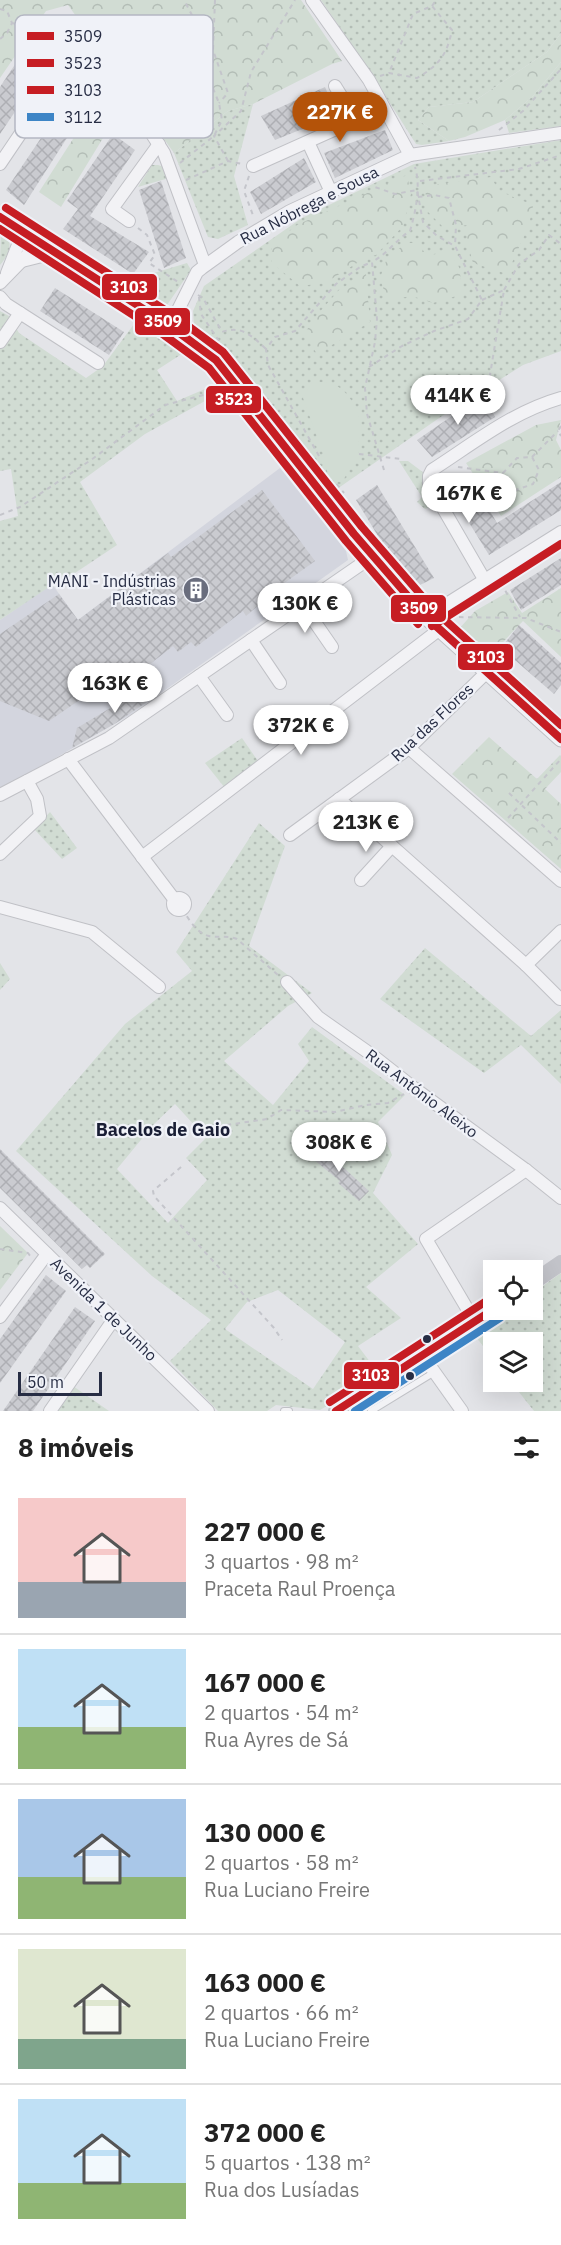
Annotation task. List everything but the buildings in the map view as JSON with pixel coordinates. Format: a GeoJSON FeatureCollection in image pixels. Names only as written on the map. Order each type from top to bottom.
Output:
{"type":"FeatureCollection","features":[{"type":"Feature","properties":{"kind":"main road"},"geometry":{"type":"LineString","coordinates":[[543,1275],[561,1263]]}},
{"type":"Feature","properties":{"kind":"main road"},"geometry":{"type":"LineString","coordinates":[[336,1411],[483,1317]]}},
{"type":"Feature","properties":{"kind":"street"},"geometry":{"type":"LineString","coordinates":[[312,0],[369,80],[412,159]]}},
{"type":"Feature","properties":{"kind":"street"},"geometry":{"type":"LineString","coordinates":[[253,166],[356,120],[335,86]]}},
{"type":"Feature","properties":{"kind":"street","name":"Rua Nóbrega e Sousa"},"geometry":{"type":"LineString","coordinates":[[170,326],[197,272],[237,242],[259,229],[352,181],[412,159],[561,133]]}},
{"type":"Feature","properties":{"kind":"street"},"geometry":{"type":"LineString","coordinates":[[0,164],[18,138]]}},
{"type":"Feature","properties":{"kind":"street"},"geometry":{"type":"LineString","coordinates":[[154,138],[164,153],[205,266]]}},
{"type":"Feature","properties":{"kind":"street"},"geometry":{"type":"LineString","coordinates":[[308,142],[331,192]]}},
{"type":"Feature","properties":{"kind":"street"},"geometry":{"type":"LineString","coordinates":[[129,221],[112,209],[159,144]]}},
{"type":"Feature","properties":{"kind":"street"},"geometry":{"type":"LineString","coordinates":[[0,217],[170,326],[216,360],[373,556],[426,617],[561,739]]}},
{"type":"Feature","properties":{"kind":"street"},"geometry":{"type":"LineString","coordinates":[[2,281],[23,232]]}},
{"type":"Feature","properties":{"kind":"street"},"geometry":{"type":"LineString","coordinates":[[2,281],[39,243]]}},
{"type":"Feature","properties":{"kind":"street"},"geometry":{"type":"LineString","coordinates":[[21,262],[42,256],[60,256]]}},
{"type":"Feature","properties":{"kind":"street"},"geometry":{"type":"LineString","coordinates":[[0,297],[20,313],[98,363]]}},
{"type":"Feature","properties":{"kind":"street"},"geometry":{"type":"LineString","coordinates":[[0,342],[20,313]]}},
{"type":"Feature","properties":{"kind":"street"},"geometry":{"type":"LineString","coordinates":[[484,579],[429,484],[431,471],[510,419],[561,398]]}},
{"type":"Feature","properties":{"kind":"street"},"geometry":{"type":"LineString","coordinates":[[426,617],[561,532]]}},
{"type":"Feature","properties":{"kind":"street"},"geometry":{"type":"LineString","coordinates":[[0,795],[109,738],[373,556]]}},
{"type":"Feature","properties":{"kind":"street"},"geometry":{"type":"LineString","coordinates":[[303,605],[332,647]]}},
{"type":"Feature","properties":{"kind":"street"},"geometry":{"type":"LineString","coordinates":[[142,857],[440,629]]}},
{"type":"Feature","properties":{"kind":"street"},"geometry":{"type":"LineString","coordinates":[[251,640],[280,683]]}},
{"type":"Feature","properties":{"kind":"street","name":"Rua das Flores"},"geometry":{"type":"LineString","coordinates":[[291,835],[409,748],[486,673]]}},
{"type":"Feature","properties":{"kind":"street"},"geometry":{"type":"LineString","coordinates":[[199,676],[227,715]]}},
{"type":"Feature","properties":{"kind":"street"},"geometry":{"type":"LineString","coordinates":[[409,748],[561,881]]}},
{"type":"Feature","properties":{"kind":"street"},"geometry":{"type":"LineString","coordinates":[[68,759],[178,904]]}},
{"type":"Feature","properties":{"kind":"street"},"geometry":{"type":"LineString","coordinates":[[0,855],[40,816],[37,799],[27,781]]}},
{"type":"Feature","properties":{"kind":"street"},"geometry":{"type":"LineString","coordinates":[[339,799],[526,965],[560,999]]}},
{"type":"Feature","properties":{"kind":"street"},"geometry":{"type":"LineString","coordinates":[[361,880],[393,846]]}},
{"type":"Feature","properties":{"kind":"street"},"geometry":{"type":"LineString","coordinates":[[0,907],[92,932],[159,987]]}},
{"type":"Feature","properties":{"kind":"street"},"geometry":{"type":"LineString","coordinates":[[526,965],[561,932]]}},
{"type":"Feature","properties":{"kind":"street","name":"Rua António Aleixo"},"geometry":{"type":"LineString","coordinates":[[287,982],[318,1017],[561,1198]]}},
{"type":"Feature","properties":{"kind":"street"},"geometry":{"type":"LineString","coordinates":[[475,1322],[426,1239],[526,1170]]}},
{"type":"Feature","properties":{"kind":"street","name":"Avenida 1 de Junho"},"geometry":{"type":"LineString","coordinates":[[0,1208],[208,1411]]}},
{"type":"Feature","properties":{"kind":"street"},"geometry":{"type":"LineString","coordinates":[[0,1317],[47,1254]]}},
{"type":"Feature","properties":{"kind":"street"},"geometry":{"type":"LineString","coordinates":[[50,1411],[114,1319]]}},
{"type":"Feature","properties":{"kind":"street"},"geometry":{"type":"LineString","coordinates":[[423,1356],[462,1411]]}},
{"type":"Feature","properties":{"kind":"lane"},"geometry":{"type":"LineString","coordinates":[[371,1411],[433,1373]]}},
{"type":"Feature","properties":{"kind":"path"},"geometry":{"type":"LineString","coordinates":[[184,0],[193,15]]}},
{"type":"Feature","properties":{"kind":"path"},"geometry":{"type":"LineString","coordinates":[[215,0],[213,50],[228,93],[219,103]]}},
{"type":"Feature","properties":{"kind":"path"},"geometry":{"type":"LineString","coordinates":[[214,136],[241,111],[250,72],[295,0]]}},
{"type":"Feature","properties":{"kind":"path"},"geometry":{"type":"LineString","coordinates":[[390,73],[413,14],[432,6],[436,0]]}},
{"type":"Feature","properties":{"kind":"path"},"geometry":{"type":"LineString","coordinates":[[369,80],[390,73],[417,78],[436,67],[449,46],[452,30],[432,6]]}},
{"type":"Feature","properties":{"kind":"path"},"geometry":{"type":"LineString","coordinates":[[0,9],[7,11],[12,23],[7,33],[0,39]]}},
{"type":"Feature","properties":{"kind":"path"},"geometry":{"type":"LineString","coordinates":[[497,132],[523,111],[561,69]]}},
{"type":"Feature","properties":{"kind":"path"},"geometry":{"type":"LineString","coordinates":[[213,88],[222,120],[214,136]]}},
{"type":"Feature","properties":{"kind":"path"},"geometry":{"type":"LineString","coordinates":[[214,136],[228,162]]}},
{"type":"Feature","properties":{"kind":"path"},"geometry":{"type":"LineString","coordinates":[[180,163],[211,138]]}},
{"type":"Feature","properties":{"kind":"path"},"geometry":{"type":"LineString","coordinates":[[419,181],[519,169],[561,155]]}},
{"type":"Feature","properties":{"kind":"path"},"geometry":{"type":"LineString","coordinates":[[319,456],[268,365],[267,349],[275,337],[295,331],[336,284],[360,267],[383,256],[410,231],[419,181],[412,159]]}},
{"type":"Feature","properties":{"kind":"path"},"geometry":{"type":"LineString","coordinates":[[176,185],[228,162],[253,166],[244,191],[259,229]]}},
{"type":"Feature","properties":{"kind":"path"},"geometry":{"type":"LineString","coordinates":[[352,181],[395,194],[417,190]]}},
{"type":"Feature","properties":{"kind":"path"},"geometry":{"type":"LineString","coordinates":[[417,190],[423,222],[437,236],[455,246]]}},
{"type":"Feature","properties":{"kind":"path"},"geometry":{"type":"LineString","coordinates":[[418,197],[434,195],[449,198],[456,225],[455,246],[482,300]]}},
{"type":"Feature","properties":{"kind":"path"},"geometry":{"type":"LineString","coordinates":[[129,221],[147,235],[155,255],[149,263],[178,282]]}},
{"type":"Feature","properties":{"kind":"path"},"geometry":{"type":"LineString","coordinates":[[489,381],[504,290],[519,264],[539,250],[549,235],[561,244]]}},
{"type":"Feature","properties":{"kind":"path"},"geometry":{"type":"LineString","coordinates":[[372,262],[377,319],[375,342],[365,388],[367,414],[384,470]]}},
{"type":"Feature","properties":{"kind":"path"},"geometry":{"type":"LineString","coordinates":[[369,367],[412,341],[468,319],[482,300],[504,290]]}},
{"type":"Feature","properties":{"kind":"path"},"geometry":{"type":"LineString","coordinates":[[198,295],[203,298],[222,332],[232,328],[249,333],[267,349]]}},
{"type":"Feature","properties":{"kind":"path"},"geometry":{"type":"LineString","coordinates":[[0,514],[20,507],[91,460],[165,405],[238,386]]}},
{"type":"Feature","properties":{"kind":"path"},"geometry":{"type":"LineString","coordinates":[[503,473],[516,458],[532,457],[561,426]]}},
{"type":"Feature","properties":{"kind":"path"},"geometry":{"type":"LineString","coordinates":[[558,431],[561,436]]}},
{"type":"Feature","properties":{"kind":"path"},"geometry":{"type":"LineString","coordinates":[[359,454],[401,459]]}},
{"type":"Feature","properties":{"kind":"path"},"geometry":{"type":"LineString","coordinates":[[497,511],[513,491],[533,484],[539,470],[532,457]]}},
{"type":"Feature","properties":{"kind":"path"},"geometry":{"type":"LineString","coordinates":[[440,465],[503,473]]}},
{"type":"Feature","properties":{"kind":"path"},"geometry":{"type":"LineString","coordinates":[[503,473],[513,491]]}},
{"type":"Feature","properties":{"kind":"path"},"geometry":{"type":"LineString","coordinates":[[495,572],[520,617]]}},
{"type":"Feature","properties":{"kind":"path"},"geometry":{"type":"LineString","coordinates":[[426,617],[520,617],[561,632]]}},
{"type":"Feature","properties":{"kind":"path"},"geometry":{"type":"LineString","coordinates":[[500,827],[561,759]]}},
{"type":"Feature","properties":{"kind":"path"},"geometry":{"type":"LineString","coordinates":[[509,793],[561,843]]}},
{"type":"Feature","properties":{"kind":"path"},"geometry":{"type":"LineString","coordinates":[[178,904],[193,925],[207,936],[237,939],[287,982]]}},
{"type":"Feature","properties":{"kind":"path"},"geometry":{"type":"LineString","coordinates":[[200,1129],[267,1119],[280,1110],[334,1112],[388,1103],[414,1088]]}},
{"type":"Feature","properties":{"kind":"path"},"geometry":{"type":"LineString","coordinates":[[181,1167],[153,1191],[154,1196],[274,1328],[282,1340]]}},
{"type":"Feature","properties":{"kind":"path"},"geometry":{"type":"LineString","coordinates":[[0,1249],[28,1253],[38,1266]]}},
{"type":"Feature","properties":{"kind":"shaded area"},"geometry":{"type":"Polygon","coordinates":[[[280,468],[346,551],[348,560],[130,715],[0,790],[0,620],[52,584],[78,620],[280,468]]]}},
{"type":"Feature","properties":{"kind":"green space"},"geometry":{"type":"Polygon","coordinates":[[[0,0],[301,0],[342,61],[253,104],[228,111],[213,123],[213,15],[75,15],[68,5],[46,11],[43,15],[15,15],[15,56],[0,78],[0,0]]]}},
{"type":"Feature","properties":{"kind":"green space"},"geometry":{"type":"Polygon","coordinates":[[[321,0],[561,0],[561,33],[547,52],[473,102],[429,107],[418,120],[449,141],[422,145],[416,144],[321,0]]]}},
{"type":"Feature","properties":{"kind":"green space"},"geometry":{"type":"Polygon","coordinates":[[[561,33],[561,62],[533,96],[505,120],[465,137],[449,141],[418,120],[429,107],[473,102],[547,52],[561,33]]]}},
{"type":"Feature","properties":{"kind":"green space"},"geometry":{"type":"Polygon","coordinates":[[[561,62],[561,126],[509,133],[505,120],[533,96],[561,62]]]}},
{"type":"Feature","properties":{"kind":"green space"},"geometry":{"type":"Polygon","coordinates":[[[253,104],[234,176],[248,225],[218,239],[208,237],[174,153],[193,138],[213,138],[213,123],[228,111],[253,104]]]}},
{"type":"Feature","properties":{"kind":"green space"},"geometry":{"type":"Polygon","coordinates":[[[74,138],[103,138],[61,207],[39,192],[74,138]]]}},
{"type":"Feature","properties":{"kind":"green space"},"geometry":{"type":"Polygon","coordinates":[[[163,138],[193,138],[174,153],[163,138]]]}},
{"type":"Feature","properties":{"kind":"green space"},"geometry":{"type":"Polygon","coordinates":[[[561,140],[561,351],[523,365],[442,416],[337,489],[310,461],[300,446],[294,450],[231,363],[205,341],[194,326],[193,311],[204,286],[302,218],[414,164],[561,140]]]}},
{"type":"Feature","properties":{"kind":"green space"},"geometry":{"type":"Polygon","coordinates":[[[152,165],[164,167],[169,178],[138,187],[152,165]]]}},
{"type":"Feature","properties":{"kind":"green space"},"geometry":{"type":"Polygon","coordinates":[[[407,175],[411,194],[403,226],[376,255],[365,258],[325,283],[300,286],[272,263],[272,245],[297,225],[407,175]]]}},
{"type":"Feature","properties":{"kind":"green space"},"geometry":{"type":"Polygon","coordinates":[[[491,177],[499,191],[533,205],[529,225],[507,274],[473,263],[467,241],[467,225],[445,229],[427,211],[425,186],[491,177]]]}},
{"type":"Feature","properties":{"kind":"green space"},"geometry":{"type":"Polygon","coordinates":[[[1,227],[8,236],[10,246],[7,256],[0,265],[1,227]]]}},
{"type":"Feature","properties":{"kind":"green space"},"geometry":{"type":"Polygon","coordinates":[[[405,243],[418,243],[427,256],[449,251],[459,267],[463,294],[433,303],[412,296],[387,300],[380,278],[386,261],[405,243]]]}},
{"type":"Feature","properties":{"kind":"green space"},"geometry":{"type":"Polygon","coordinates":[[[187,263],[191,270],[167,305],[152,302],[128,286],[134,279],[187,263]]]}},
{"type":"Feature","properties":{"kind":"green space"},"geometry":{"type":"Polygon","coordinates":[[[366,274],[370,322],[317,354],[304,334],[339,290],[366,274]]]}},
{"type":"Feature","properties":{"kind":"green space"},"geometry":{"type":"Polygon","coordinates":[[[0,311],[9,316],[19,333],[86,378],[103,366],[137,320],[143,319],[181,346],[186,342],[191,348],[157,370],[177,401],[205,389],[214,396],[145,434],[80,482],[117,545],[0,620],[0,521],[18,516],[11,469],[0,471],[0,311]]]}},
{"type":"Feature","properties":{"kind":"green space"},"geometry":{"type":"Polygon","coordinates":[[[312,382],[330,383],[340,388],[351,400],[359,415],[361,429],[359,454],[342,482],[329,480],[324,456],[303,398],[312,382]]]}},
{"type":"Feature","properties":{"kind":"green space"},"geometry":{"type":"Polygon","coordinates":[[[561,420],[556,440],[561,450],[561,477],[501,516],[466,463],[536,425],[561,420]]]}},
{"type":"Feature","properties":{"kind":"green space"},"geometry":{"type":"Polygon","coordinates":[[[399,461],[408,461],[424,473],[423,487],[429,507],[425,509],[417,502],[422,497],[399,461]]]}},
{"type":"Feature","properties":{"kind":"green space"},"geometry":{"type":"Polygon","coordinates":[[[561,588],[561,657],[523,621],[488,658],[458,630],[475,611],[508,592],[522,613],[561,588]]]}},
{"type":"Feature","properties":{"kind":"green space"},"geometry":{"type":"Polygon","coordinates":[[[489,737],[537,779],[561,756],[561,772],[545,789],[561,804],[561,869],[452,774],[489,737]]]}},
{"type":"Feature","properties":{"kind":"green space"},"geometry":{"type":"Polygon","coordinates":[[[242,738],[258,761],[225,788],[205,763],[242,738]]]}},
{"type":"Feature","properties":{"kind":"green space"},"geometry":{"type":"Polygon","coordinates":[[[50,812],[77,848],[62,859],[34,829],[50,812]]]}},
{"type":"Feature","properties":{"kind":"green space"},"geometry":{"type":"Polygon","coordinates":[[[259,823],[285,846],[249,946],[312,993],[288,1006],[224,1061],[273,1105],[309,1061],[298,1044],[312,1027],[405,1095],[378,1122],[392,1155],[373,1193],[418,1244],[366,1287],[401,1318],[358,1346],[380,1375],[320,1410],[276,1405],[267,1411],[218,1411],[170,1361],[211,1320],[152,1276],[16,1151],[125,1024],[192,971],[176,952],[259,823]],[[175,1104],[154,1124],[117,1169],[168,1223],[207,1180],[186,1158],[206,1138],[175,1104]],[[278,1290],[247,1302],[225,1329],[313,1389],[345,1342],[278,1290]]]}},
{"type":"Feature","properties":{"kind":"green space"},"geometry":{"type":"Polygon","coordinates":[[[425,948],[531,1036],[561,1010],[561,1084],[521,1045],[484,1073],[380,999],[425,948]]]}},
{"type":"Feature","properties":{"kind":"green space"},"geometry":{"type":"Polygon","coordinates":[[[0,963],[10,979],[0,990],[0,963]]]}},
{"type":"Feature","properties":{"kind":"green space"},"geometry":{"type":"Polygon","coordinates":[[[0,1226],[28,1253],[0,1290],[0,1226]]]}},
{"type":"Feature","properties":{"kind":"green space"},"geometry":{"type":"Polygon","coordinates":[[[561,1273],[561,1411],[534,1411],[519,1392],[543,1392],[543,1332],[483,1332],[483,1346],[473,1333],[493,1320],[543,1320],[543,1286],[561,1273]]]}},
{"type":"Feature","properties":{"kind":"green space"},"geometry":{"type":"Polygon","coordinates":[[[73,1386],[109,1411],[58,1411],[73,1386]]]}},
{"type":"Feature","properties":{"kind":"transit line","name":"3103"},"geometry":{"type":"LineString","coordinates":[[6,208],[176,317],[223,352],[362,527],[434,610],[561,725]]}},
{"type":"Feature","properties":{"kind":"transit line","name":"3509"},"geometry":{"type":"LineString","coordinates":[[0,217],[170,326],[216,360],[354,534],[426,617],[561,739]]}},
{"type":"Feature","properties":{"kind":"transit line","name":"3523"},"geometry":{"type":"LineString","coordinates":[[0,229],[164,335],[209,368],[346,541],[418,624]]}},
{"type":"Feature","properties":{"kind":"transit line","name":"3523"},"geometry":{"type":"LineString","coordinates":[[432,626],[561,544]]}},
{"type":"Feature","properties":{"kind":"transit line","name":"3103"},"geometry":{"type":"LineString","coordinates":[[330,1402],[483,1303]]}},
{"type":"Feature","properties":{"kind":"transit line","name":"3509"},"geometry":{"type":"LineString","coordinates":[[336,1411],[483,1316]]}},
{"type":"Feature","properties":{"kind":"transit line","name":"3112"},"geometry":{"type":"LineString","coordinates":[[355,1411],[497,1320]]}},
{"type":"Feature","properties":{"kind":"place","name":"MANI - Indústrias Plásticas"},"geometry":{"type":"Point","coordinates":[196,590]}},
{"type":"Feature","properties":{"kind":"district","name":"Bacelos de Gaio"},"geometry":{"type":"Point","coordinates":[163,1130]}}]}
